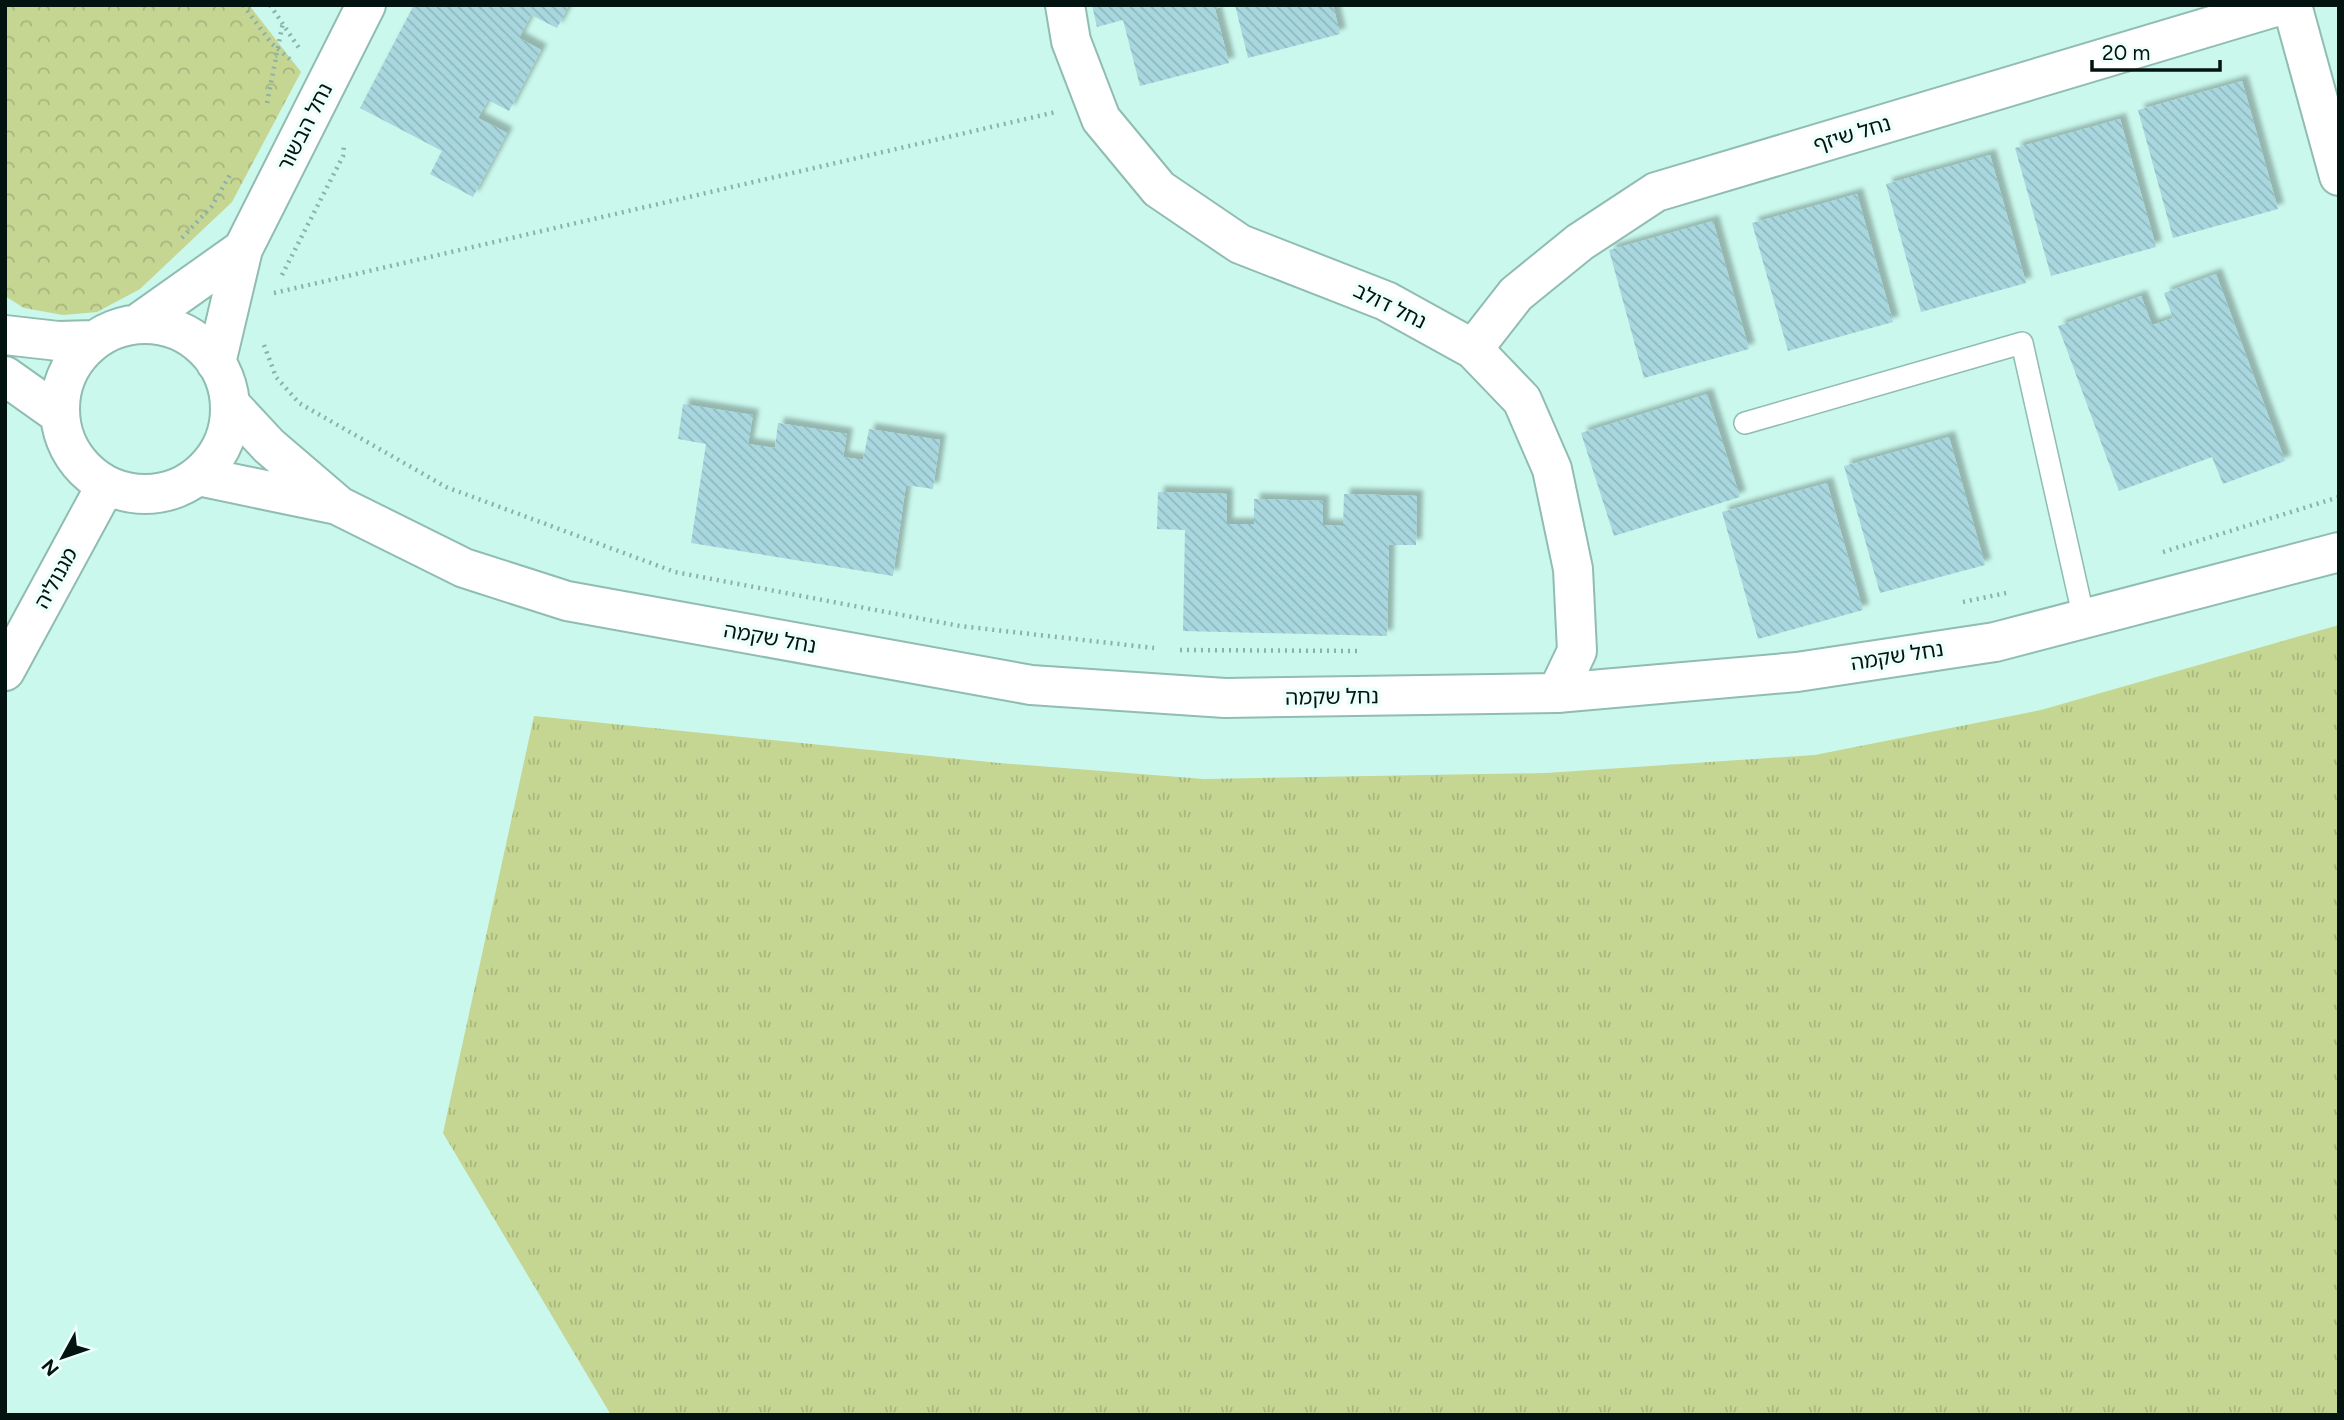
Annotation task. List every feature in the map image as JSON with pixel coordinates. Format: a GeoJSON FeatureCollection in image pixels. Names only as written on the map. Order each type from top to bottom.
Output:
{"type":"FeatureCollection","features":[{"type":"Feature","properties":{"kind":"street","name":"נחל הבשור"},"geometry":{"type":"LineString","coordinates":[[216,363],[243,249],[366,5]]}},
{"type":"Feature","properties":{"kind":"street","name":"נחל דולב"},"geometry":{"type":"LineString","coordinates":[[1065,5],[1071,41],[1101,119],[1159,189],[1240,244],[1386,301],[1473,349],[1522,400],[1552,469],[1573,569],[1577,651],[1557,693]]}},
{"type":"Feature","properties":{"kind":"street","name":"נחל שיזף"},"geometry":{"type":"LineString","coordinates":[[1473,349],[1516,294],[1580,242],[1656,192],[2282,5]]}},
{"type":"Feature","properties":{"kind":"street"},"geometry":{"type":"LineString","coordinates":[[2292,5],[2339,176]]}},
{"type":"Feature","properties":{"kind":"street","name":"נחל הבשור"},"geometry":{"type":"LineString","coordinates":[[140,322],[243,249]]}},
{"type":"Feature","properties":{"kind":"street"},"geometry":{"type":"LineString","coordinates":[[5,335],[58,341],[95,340],[140,322],[173,329],[196,341],[216,363],[225,380],[230,404],[228,428],[218,452],[198,476],[157,493],[131,493],[106,485],[88,472],[74,456],[64,437],[60,415],[63,386],[75,361],[95,340]]}},
{"type":"Feature","properties":{"kind":"street"},"geometry":{"type":"LineString","coordinates":[[5,376],[60,415]]}},
{"type":"Feature","properties":{"kind":"street","name":"נחל שקמה"},"geometry":{"type":"LineString","coordinates":[[230,404],[269,446],[339,506],[464,568],[567,601],[1031,685],[1225,698],[1557,693],[1797,672],[1995,642],[2339,552]]}},
{"type":"Feature","properties":{"kind":"street","name":"נחל שקמה"},"geometry":{"type":"LineString","coordinates":[[198,476],[339,506]]}},
{"type":"Feature","properties":{"kind":"street","name":"מגנוליה"},"geometry":{"type":"LineString","coordinates":[[5,671],[106,485]]}},
{"type":"Feature","properties":{"kind":"lane"},"geometry":{"type":"LineString","coordinates":[[1745,423],[2022,344],[2084,619]]}},
{"type":"Feature","properties":{"kind":"path"},"geometry":{"type":"LineString","coordinates":[[243,5],[278,48],[324,90]]}},
{"type":"Feature","properties":{"kind":"path"},"geometry":{"type":"LineString","coordinates":[[269,304],[272,293],[343,156],[346,123],[270,5]]}},
{"type":"Feature","properties":{"kind":"path"},"geometry":{"type":"LineString","coordinates":[[263,113],[283,22]]}},
{"type":"Feature","properties":{"kind":"path"},"geometry":{"type":"LineString","coordinates":[[230,303],[1095,103]]}},
{"type":"Feature","properties":{"kind":"path"},"geometry":{"type":"LineString","coordinates":[[180,241],[212,206],[237,164]]}},
{"type":"Feature","properties":{"kind":"path"},"geometry":{"type":"LineString","coordinates":[[260,335],[276,377],[299,403],[446,487],[675,572],[960,625],[1156,649]]}},
{"type":"Feature","properties":{"kind":"path"},"geometry":{"type":"LineString","coordinates":[[2153,555],[2339,497]]}},
{"type":"Feature","properties":{"kind":"path"},"geometry":{"type":"LineString","coordinates":[[1954,604],[2007,593]]}},
{"type":"Feature","properties":{"kind":"path"},"geometry":{"type":"LineString","coordinates":[[1169,650],[1372,651]]}},
{"type":"Feature","properties":{"kind":"green space"},"geometry":{"type":"Polygon","coordinates":[[[5,5],[249,5],[301,72],[232,202],[140,289],[97,312],[63,315],[24,308],[5,296],[5,5]]]}},
{"type":"Feature","properties":{"kind":"green space"},"geometry":{"type":"Polygon","coordinates":[[[2339,625],[2339,1415],[611,1415],[443,1133],[534,716],[999,763],[1204,779],[1546,773],[1815,755],[2041,710],[2339,625]]]}},
{"type":"Feature","properties":{"kind":"building"},"geometry":{"type":"Polygon","coordinates":[[[414,5],[569,5],[557,28],[531,15],[519,38],[541,50],[509,111],[488,100],[478,118],[507,133],[473,197],[430,174],[442,151],[360,108],[414,5]]]}},
{"type":"Feature","properties":{"kind":"building"},"geometry":{"type":"Polygon","coordinates":[[[1092,5],[1227,5],[1215,9],[1229,63],[1140,86],[1123,20],[1097,27],[1092,5]]]}},
{"type":"Feature","properties":{"kind":"building"},"geometry":{"type":"Polygon","coordinates":[[[1235,5],[1333,5],[1340,34],[1248,58],[1235,5]]]}},
{"type":"Feature","properties":{"kind":"building"},"geometry":{"type":"Polygon","coordinates":[[[2242,81],[2278,209],[2173,238],[2138,110],[2242,81]]]}},
{"type":"Feature","properties":{"kind":"building"},"geometry":{"type":"Polygon","coordinates":[[[2120,119],[2156,247],[2051,276],[2015,148],[2120,119]]]}},
{"type":"Feature","properties":{"kind":"building"},"geometry":{"type":"Polygon","coordinates":[[[1990,155],[2026,283],[1921,312],[1886,184],[1990,155]]]}},
{"type":"Feature","properties":{"kind":"building"},"geometry":{"type":"Polygon","coordinates":[[[1857,194],[1893,322],[1788,351],[1752,223],[1857,194]]]}},
{"type":"Feature","properties":{"kind":"building"},"geometry":{"type":"Polygon","coordinates":[[[1713,221],[1749,349],[1644,378],[1609,250],[1713,221]]]}},
{"type":"Feature","properties":{"kind":"building"},"geometry":{"type":"Polygon","coordinates":[[[2216,274],[2285,461],[2223,484],[2212,457],[2119,491],[2058,326],[2141,296],[2152,325],[2173,318],[2164,293],[2216,274]]]}},
{"type":"Feature","properties":{"kind":"building"},"geometry":{"type":"Polygon","coordinates":[[[1707,394],[1740,497],[1614,536],[1581,433],[1707,394]]]}},
{"type":"Feature","properties":{"kind":"building"},"geometry":{"type":"Polygon","coordinates":[[[683,404],[753,415],[748,444],[775,448],[778,423],[847,434],[843,457],[863,460],[869,429],[940,440],[933,489],[906,485],[893,576],[691,543],[706,444],[678,439],[683,404]]]}},
{"type":"Feature","properties":{"kind":"building"},"geometry":{"type":"Polygon","coordinates":[[[1949,437],[1985,565],[1880,593],[1844,466],[1949,437]]]}},
{"type":"Feature","properties":{"kind":"building"},"geometry":{"type":"Polygon","coordinates":[[[1827,483],[1863,610],[1758,639],[1722,512],[1827,483]]]}},
{"type":"Feature","properties":{"kind":"building"},"geometry":{"type":"Polygon","coordinates":[[[1158,492],[1227,494],[1227,524],[1254,524],[1254,499],[1323,501],[1323,525],[1343,526],[1344,494],[1417,496],[1416,545],[1389,545],[1387,636],[1183,631],[1185,530],[1157,529],[1158,492]]]}}]}
